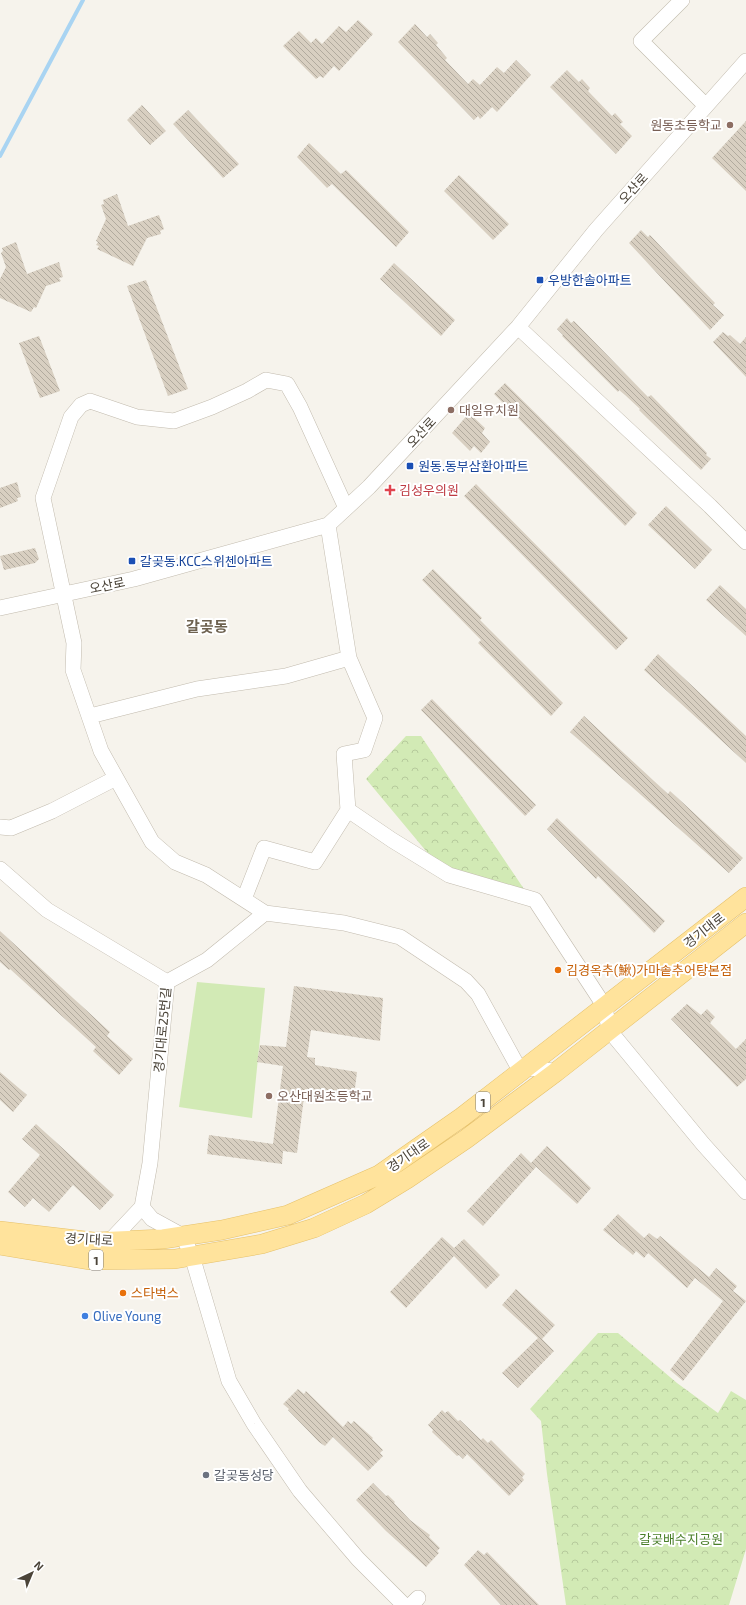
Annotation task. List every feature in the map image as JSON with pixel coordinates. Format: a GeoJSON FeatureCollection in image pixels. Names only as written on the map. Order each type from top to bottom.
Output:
{"type":"FeatureCollection","features":[{"type":"Feature","properties":{"kind":"main road","name":"경기대로"},"geometry":{"type":"LineString","coordinates":[[0,1231],[94,1242],[183,1236],[222,1230],[288,1215],[379,1175],[462,1117],[526,1069],[746,897]]}},
{"type":"Feature","properties":{"kind":"main road","name":"경기대로"},"geometry":{"type":"LineString","coordinates":[[0,1245],[89,1260],[175,1259],[262,1244],[314,1228],[366,1204],[407,1179],[466,1138],[556,1072],[746,923]]}},
{"type":"Feature","properties":{"kind":"street"},"geometry":{"type":"LineString","coordinates":[[682,0],[642,42],[706,106]]}},
{"type":"Feature","properties":{"kind":"street","name":"오산로"},"geometry":{"type":"LineString","coordinates":[[0,608],[134,579],[328,525],[369,487],[518,327],[596,230],[746,61]]}},
{"type":"Feature","properties":{"kind":"street"},"geometry":{"type":"LineString","coordinates":[[518,327],[710,506],[746,542]]}},
{"type":"Feature","properties":{"kind":"street"},"geometry":{"type":"LineString","coordinates":[[346,508],[300,407],[287,384],[266,380],[247,391],[212,407],[174,421],[137,417],[90,402],[81,405],[71,417],[43,498],[74,643],[73,670],[101,751],[152,842],[175,862],[206,875],[265,913],[344,923],[400,937],[466,981],[478,994],[517,1065],[526,1069],[549,1070],[556,1072]]}},
{"type":"Feature","properties":{"kind":"street"},"geometry":{"type":"LineString","coordinates":[[244,899],[264,848],[314,862],[348,810],[344,754],[364,750],[375,718],[349,658],[328,525]]}},
{"type":"Feature","properties":{"kind":"street"},"geometry":{"type":"LineString","coordinates":[[90,716],[197,689],[286,676],[349,658]]}},
{"type":"Feature","properties":{"kind":"street"},"geometry":{"type":"LineString","coordinates":[[0,827],[11,828],[52,811],[116,778]]}},
{"type":"Feature","properties":{"kind":"street"},"geometry":{"type":"LineString","coordinates":[[348,810],[392,840],[449,875],[535,900],[605,1007],[609,1030],[698,1138],[746,1192]]}},
{"type":"Feature","properties":{"kind":"street","name":"경기대로25번길"},"geometry":{"type":"LineString","coordinates":[[0,869],[47,910],[167,982],[150,1163],[142,1208]]}},
{"type":"Feature","properties":{"kind":"street"},"geometry":{"type":"LineString","coordinates":[[167,982],[207,960],[265,913]]}},
{"type":"Feature","properties":{"kind":"street"},"geometry":{"type":"LineString","coordinates":[[110,1241],[142,1208],[152,1219],[183,1236],[192,1256],[229,1381],[254,1424],[300,1491],[358,1559],[411,1603]]}},
{"type":"Feature","properties":{"kind":"green space"},"geometry":{"type":"Polygon","coordinates":[[[406,736],[421,736],[526,892],[455,874],[431,857],[366,779],[406,736]]]}},
{"type":"Feature","properties":{"kind":"green space"},"geometry":{"type":"Polygon","coordinates":[[[197,982],[265,988],[252,1118],[179,1107],[197,982]]]}},
{"type":"Feature","properties":{"kind":"green space","name":"갈곶배수지공원"},"geometry":{"type":"Polygon","coordinates":[[[598,1333],[618,1333],[677,1383],[718,1413],[731,1391],[746,1400],[746,1549],[729,1605],[566,1605],[541,1421],[530,1409],[598,1333]]]}},
{"type":"Feature","properties":{"kind":"building"},"geometry":{"type":"Polygon","coordinates":[[[358,20],[373,34],[339,71],[334,66],[323,78],[320,76],[316,79],[283,46],[299,31],[311,43],[316,38],[322,44],[339,26],[346,32],[358,20]]]}},
{"type":"Feature","properties":{"kind":"building"},"geometry":{"type":"Polygon","coordinates":[[[415,24],[427,37],[430,34],[438,43],[436,45],[447,58],[445,60],[468,84],[473,79],[480,85],[497,67],[504,73],[516,60],[531,75],[497,112],[492,107],[480,119],[478,116],[474,120],[398,42],[415,24]]]}},
{"type":"Feature","properties":{"kind":"building"},"geometry":{"type":"Polygon","coordinates":[[[567,70],[579,82],[582,79],[590,88],[588,91],[612,116],[615,113],[623,122],[620,124],[632,136],[616,154],[550,87],[567,70]]]}},
{"type":"Feature","properties":{"kind":"building"},"geometry":{"type":"Polygon","coordinates":[[[142,105],[166,131],[150,145],[127,120],[142,105]]]}},
{"type":"Feature","properties":{"kind":"building"},"geometry":{"type":"Polygon","coordinates":[[[188,110],[239,164],[223,178],[173,124],[188,110]]]}},
{"type":"Feature","properties":{"kind":"building"},"geometry":{"type":"Polygon","coordinates":[[[746,121],[746,191],[712,158],[746,121]]]}},
{"type":"Feature","properties":{"kind":"building"},"geometry":{"type":"Polygon","coordinates":[[[309,143],[341,174],[346,170],[409,232],[396,247],[332,184],[327,188],[297,157],[309,143]]]}},
{"type":"Feature","properties":{"kind":"building"},"geometry":{"type":"Polygon","coordinates":[[[459,175],[509,224],[493,240],[444,191],[459,175]]]}},
{"type":"Feature","properties":{"kind":"building"},"geometry":{"type":"Polygon","coordinates":[[[117,194],[128,226],[159,215],[164,229],[160,231],[161,234],[147,238],[133,266],[97,249],[99,246],[96,245],[98,242],[96,241],[106,219],[101,205],[104,204],[103,200],[117,194]]]}},
{"type":"Feature","properties":{"kind":"building"},"geometry":{"type":"Polygon","coordinates":[[[641,230],[648,237],[650,235],[715,303],[713,305],[724,315],[710,330],[629,243],[641,230]]]}},
{"type":"Feature","properties":{"kind":"building"},"geometry":{"type":"Polygon","coordinates":[[[16,242],[27,274],[59,262],[63,277],[59,278],[61,281],[46,286],[36,308],[34,307],[31,312],[0,298],[0,279],[6,267],[1,253],[3,251],[2,248],[16,242]]]}},
{"type":"Feature","properties":{"kind":"building"},"geometry":{"type":"Polygon","coordinates":[[[394,263],[455,320],[441,336],[380,279],[394,263]]]}},
{"type":"Feature","properties":{"kind":"building"},"geometry":{"type":"Polygon","coordinates":[[[146,280],[188,389],[168,396],[127,286],[146,280]]]}},
{"type":"Feature","properties":{"kind":"building"},"geometry":{"type":"Polygon","coordinates":[[[567,318],[571,323],[574,321],[648,397],[651,395],[707,453],[706,455],[711,459],[701,470],[639,410],[640,409],[619,390],[618,392],[562,336],[563,335],[557,329],[567,318]]]}},
{"type":"Feature","properties":{"kind":"building"},"geometry":{"type":"Polygon","coordinates":[[[723,332],[728,336],[730,335],[740,344],[746,337],[746,377],[713,342],[723,332]]]}},
{"type":"Feature","properties":{"kind":"building"},"geometry":{"type":"Polygon","coordinates":[[[39,336],[60,391],[40,398],[19,343],[39,336]]]}},
{"type":"Feature","properties":{"kind":"building"},"geometry":{"type":"Polygon","coordinates":[[[505,383],[637,513],[625,526],[494,394],[505,383]]]}},
{"type":"Feature","properties":{"kind":"building"},"geometry":{"type":"Polygon","coordinates":[[[469,413],[485,428],[482,433],[490,442],[481,453],[474,446],[470,451],[452,433],[469,413]]]}},
{"type":"Feature","properties":{"kind":"building"},"geometry":{"type":"Polygon","coordinates":[[[17,482],[21,497],[17,498],[18,501],[0,508],[0,488],[17,482]]]}},
{"type":"Feature","properties":{"kind":"building"},"geometry":{"type":"Polygon","coordinates":[[[476,484],[628,638],[616,650],[464,496],[476,484]]]}},
{"type":"Feature","properties":{"kind":"building"},"geometry":{"type":"Polygon","coordinates":[[[666,506],[712,550],[695,569],[648,525],[666,506]]]}},
{"type":"Feature","properties":{"kind":"building"},"geometry":{"type":"Polygon","coordinates":[[[35,548],[39,559],[35,563],[4,570],[0,556],[35,548]]]}},
{"type":"Feature","properties":{"kind":"building"},"geometry":{"type":"Polygon","coordinates":[[[433,569],[482,618],[480,620],[563,703],[551,716],[478,643],[481,640],[422,580],[433,569]]]}},
{"type":"Feature","properties":{"kind":"building"},"geometry":{"type":"Polygon","coordinates":[[[720,585],[746,609],[746,636],[706,600],[720,585]]]}},
{"type":"Feature","properties":{"kind":"building"},"geometry":{"type":"Polygon","coordinates":[[[658,654],[746,736],[746,763],[644,670],[658,654]]]}},
{"type":"Feature","properties":{"kind":"building"},"geometry":{"type":"Polygon","coordinates":[[[432,699],[536,805],[525,816],[421,710],[432,699]]]}},
{"type":"Feature","properties":{"kind":"building"},"geometry":{"type":"Polygon","coordinates":[[[584,716],[668,794],[670,791],[743,858],[729,873],[570,732],[584,716]]]}},
{"type":"Feature","properties":{"kind":"building"},"geometry":{"type":"Polygon","coordinates":[[[557,818],[665,921],[654,933],[598,876],[596,879],[547,829],[557,818]]]}},
{"type":"Feature","properties":{"kind":"building"},"geometry":{"type":"Polygon","coordinates":[[[0,931],[110,1032],[107,1036],[133,1059],[119,1075],[93,1051],[96,1047],[10,969],[9,970],[0,962],[0,931]]]}},
{"type":"Feature","properties":{"kind":"building"},"geometry":{"type":"Polygon","coordinates":[[[294,986],[383,998],[380,1041],[311,1030],[307,1057],[315,1058],[315,1065],[357,1072],[354,1096],[305,1089],[297,1153],[283,1151],[282,1164],[207,1154],[209,1135],[273,1144],[283,1066],[257,1062],[260,1045],[286,1047],[294,986]]]}},
{"type":"Feature","properties":{"kind":"building"},"geometry":{"type":"Polygon","coordinates":[[[687,1004],[701,1015],[707,1009],[715,1017],[710,1023],[736,1049],[746,1039],[746,1079],[737,1087],[671,1019],[687,1004]]]}},
{"type":"Feature","properties":{"kind":"building"},"geometry":{"type":"Polygon","coordinates":[[[0,1072],[27,1095],[13,1112],[0,1100],[0,1072]]]}},
{"type":"Feature","properties":{"kind":"building"},"geometry":{"type":"Polygon","coordinates":[[[36,1124],[114,1195],[100,1210],[73,1185],[49,1212],[33,1198],[25,1207],[8,1192],[40,1155],[22,1139],[36,1124]]]}},
{"type":"Feature","properties":{"kind":"building"},"geometry":{"type":"Polygon","coordinates":[[[547,1146],[591,1188],[577,1204],[533,1164],[536,1167],[483,1226],[467,1211],[521,1153],[531,1163],[547,1146]]]}},
{"type":"Feature","properties":{"kind":"building"},"geometry":{"type":"Polygon","coordinates":[[[618,1214],[644,1238],[649,1233],[657,1239],[660,1236],[709,1277],[716,1268],[737,1286],[733,1291],[746,1301],[683,1381],[670,1370],[723,1301],[695,1278],[687,1288],[648,1253],[644,1258],[636,1251],[633,1255],[603,1230],[618,1214]]]}},
{"type":"Feature","properties":{"kind":"building"},"geometry":{"type":"Polygon","coordinates":[[[442,1237],[454,1248],[464,1239],[500,1275],[486,1289],[454,1256],[406,1308],[390,1292],[442,1237]]]}},
{"type":"Feature","properties":{"kind":"building"},"geometry":{"type":"Polygon","coordinates":[[[516,1289],[555,1325],[542,1339],[554,1351],[518,1388],[502,1373],[538,1338],[502,1305],[516,1289]]]}},
{"type":"Feature","properties":{"kind":"building"},"geometry":{"type":"Polygon","coordinates":[[[298,1389],[304,1394],[306,1391],[343,1427],[348,1421],[351,1424],[354,1421],[373,1438],[372,1439],[383,1450],[380,1453],[383,1456],[368,1471],[333,1437],[325,1446],[319,1442],[283,1404],[298,1389]]]}},
{"type":"Feature","properties":{"kind":"building"},"geometry":{"type":"Polygon","coordinates":[[[442,1410],[445,1413],[448,1411],[458,1421],[460,1420],[481,1440],[483,1438],[488,1443],[491,1440],[525,1474],[522,1477],[524,1480],[509,1496],[467,1454],[463,1459],[459,1455],[457,1456],[432,1432],[433,1430],[428,1425],[442,1410]]]}},
{"type":"Feature","properties":{"kind":"building"},"geometry":{"type":"Polygon","coordinates":[[[373,1483],[386,1496],[388,1495],[395,1502],[394,1503],[410,1520],[430,1535],[429,1537],[440,1548],[437,1551],[439,1553],[426,1567],[386,1531],[356,1500],[373,1483]]]}},
{"type":"Feature","properties":{"kind":"building"},"geometry":{"type":"Polygon","coordinates":[[[478,1550],[484,1555],[487,1552],[539,1605],[501,1605],[464,1565],[478,1550]]]}},
{"type":"Feature","properties":{"kind":"waterway"},"geometry":{"type":"LineString","coordinates":[[0,156],[83,0]]}},
{"type":"Feature","properties":{"kind":"place","name":"원동초등학교"},"geometry":{"type":"Point","coordinates":[730,125]}},
{"type":"Feature","properties":{"kind":"place","name":"우방한솔아파트"},"geometry":{"type":"Point","coordinates":[540,280]}},
{"type":"Feature","properties":{"kind":"place","name":"대일유치원"},"geometry":{"type":"Point","coordinates":[451,410]}},
{"type":"Feature","properties":{"kind":"place","name":"원동.동부삼환아파트"},"geometry":{"type":"Point","coordinates":[410,466]}},
{"type":"Feature","properties":{"kind":"place","name":"김성우의원"},"geometry":{"type":"Point","coordinates":[390,490]}},
{"type":"Feature","properties":{"kind":"place","name":"갈곶동.KCC스위첸아파트"},"geometry":{"type":"Point","coordinates":[132,561]}},
{"type":"Feature","properties":{"kind":"place","name":"김경옥추(鰍)가마솥추어탕본점"},"geometry":{"type":"Point","coordinates":[558,970]}},
{"type":"Feature","properties":{"kind":"place","name":"오산대원초등학교"},"geometry":{"type":"Point","coordinates":[269,1096]}},
{"type":"Feature","properties":{"kind":"place","name":"스타벅스"},"geometry":{"type":"Point","coordinates":[123,1293]}},
{"type":"Feature","properties":{"kind":"place","name":"Olive Young"},"geometry":{"type":"Point","coordinates":[85,1316]}},
{"type":"Feature","properties":{"kind":"place","name":"갈곶동성당"},"geometry":{"type":"Point","coordinates":[206,1475]}},
{"type":"Feature","properties":{"kind":"district","name":"갈곶동"},"geometry":{"type":"Point","coordinates":[207,626]}}]}
